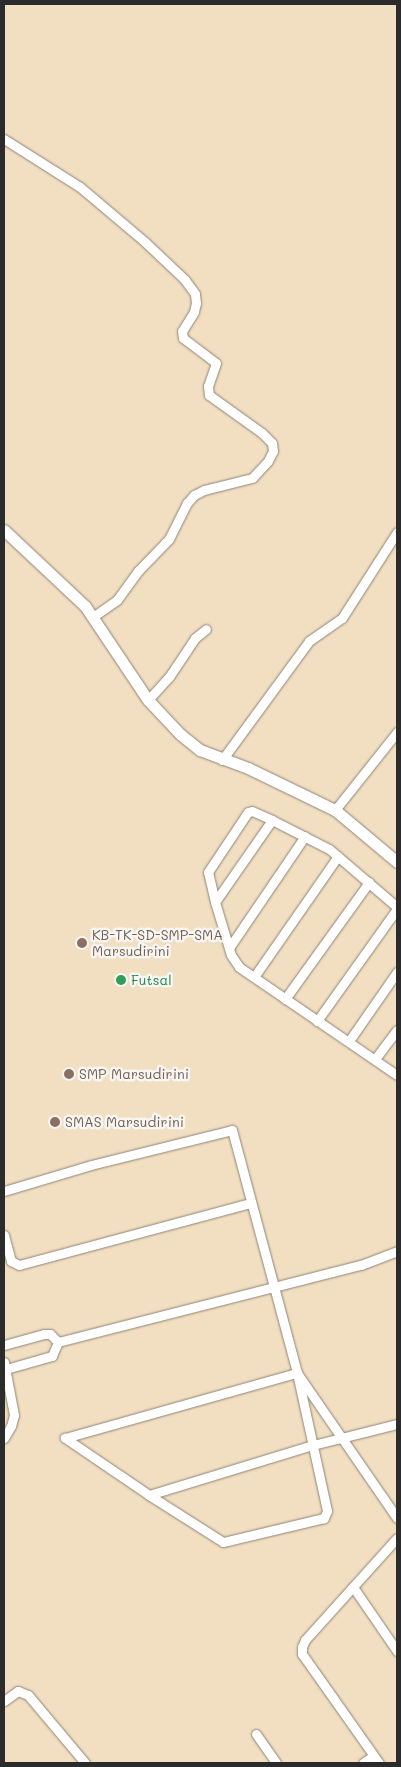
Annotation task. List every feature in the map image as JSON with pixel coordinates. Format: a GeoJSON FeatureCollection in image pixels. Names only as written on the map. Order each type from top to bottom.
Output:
{"type":"FeatureCollection","features":[{"type":"Feature","properties":{"kind":"street"},"geometry":{"type":"LineString","coordinates":[[4,139],[80,187],[145,242],[185,280],[195,294],[196,303],[194,312],[182,331],[183,338],[216,363],[208,386],[208,395],[262,433],[272,443],[273,452],[268,461],[252,478],[204,490],[194,495],[187,503],[170,540],[138,571],[127,589],[94,617]]}},
{"type":"Feature","properties":{"kind":"street"},"geometry":{"type":"LineString","coordinates":[[4,530],[72,592],[94,617],[148,700],[165,720],[190,742],[200,750],[222,760],[248,768],[335,810],[397,862]]}},
{"type":"Feature","properties":{"kind":"street"},"geometry":{"type":"LineString","coordinates":[[222,760],[309,641],[342,618],[397,532]]}},
{"type":"Feature","properties":{"kind":"street"},"geometry":{"type":"LineString","coordinates":[[148,700],[169,676],[195,638],[206,628]]}},
{"type":"Feature","properties":{"kind":"street"},"geometry":{"type":"LineString","coordinates":[[335,810],[397,732]]}},
{"type":"Feature","properties":{"kind":"street"},"geometry":{"type":"LineString","coordinates":[[317,1021],[397,908],[338,856],[305,836],[252,811],[248,812],[208,872],[228,948],[239,967],[317,1021],[349,1041],[397,1075]]}},
{"type":"Feature","properties":{"kind":"street"},"geometry":{"type":"LineString","coordinates":[[215,902],[272,820]]}},
{"type":"Feature","properties":{"kind":"street"},"geometry":{"type":"LineString","coordinates":[[228,948],[305,836]]}},
{"type":"Feature","properties":{"kind":"street"},"geometry":{"type":"LineString","coordinates":[[254,977],[338,856]]}},
{"type":"Feature","properties":{"kind":"street"},"geometry":{"type":"LineString","coordinates":[[285,999],[369,882]]}},
{"type":"Feature","properties":{"kind":"street"},"geometry":{"type":"LineString","coordinates":[[349,1041],[397,972]]}},
{"type":"Feature","properties":{"kind":"street"},"geometry":{"type":"LineString","coordinates":[[375,1059],[397,1030]]}},
{"type":"Feature","properties":{"kind":"street"},"geometry":{"type":"LineString","coordinates":[[4,1191],[92,1165],[232,1130],[297,1373],[327,1511],[324,1518],[223,1542],[148,1496],[65,1438],[297,1373]]}},
{"type":"Feature","properties":{"kind":"street"},"geometry":{"type":"LineString","coordinates":[[4,1235],[11,1261],[19,1265],[250,1203]]}},
{"type":"Feature","properties":{"kind":"street"},"geometry":{"type":"LineString","coordinates":[[58,1342],[362,1265],[397,1251]]}},
{"type":"Feature","properties":{"kind":"street"},"geometry":{"type":"LineString","coordinates":[[4,1345],[44,1334],[50,1334],[58,1342]]}},
{"type":"Feature","properties":{"kind":"street"},"geometry":{"type":"LineString","coordinates":[[4,1438],[11,1426],[14,1415],[5,1366],[52,1356],[58,1342]]}},
{"type":"Feature","properties":{"kind":"street"},"geometry":{"type":"LineString","coordinates":[[297,1373],[397,1518]]}},
{"type":"Feature","properties":{"kind":"street"},"geometry":{"type":"LineString","coordinates":[[148,1496],[313,1445],[397,1424]]}},
{"type":"Feature","properties":{"kind":"street"},"geometry":{"type":"LineString","coordinates":[[363,1763],[376,1760],[302,1654],[302,1647],[305,1640],[397,1538]]}},
{"type":"Feature","properties":{"kind":"street"},"geometry":{"type":"LineString","coordinates":[[353,1587],[397,1651]]}},
{"type":"Feature","properties":{"kind":"street"},"geometry":{"type":"LineString","coordinates":[[4,1701],[18,1691],[28,1695],[85,1763]]}},
{"type":"Feature","properties":{"kind":"street"},"geometry":{"type":"LineString","coordinates":[[256,1734],[276,1763]]}},
{"type":"Feature","properties":{"kind":"place","name":"KB-TK-SD-SMP-SMA Marsudirini"},"geometry":{"type":"Point","coordinates":[82,943]}},
{"type":"Feature","properties":{"kind":"place","name":"Futsal"},"geometry":{"type":"Point","coordinates":[121,980]}},
{"type":"Feature","properties":{"kind":"place","name":"SMP Marsudirini"},"geometry":{"type":"Point","coordinates":[69,1074]}},
{"type":"Feature","properties":{"kind":"place","name":"SMAS Marsudirini"},"geometry":{"type":"Point","coordinates":[55,1122]}}]}
